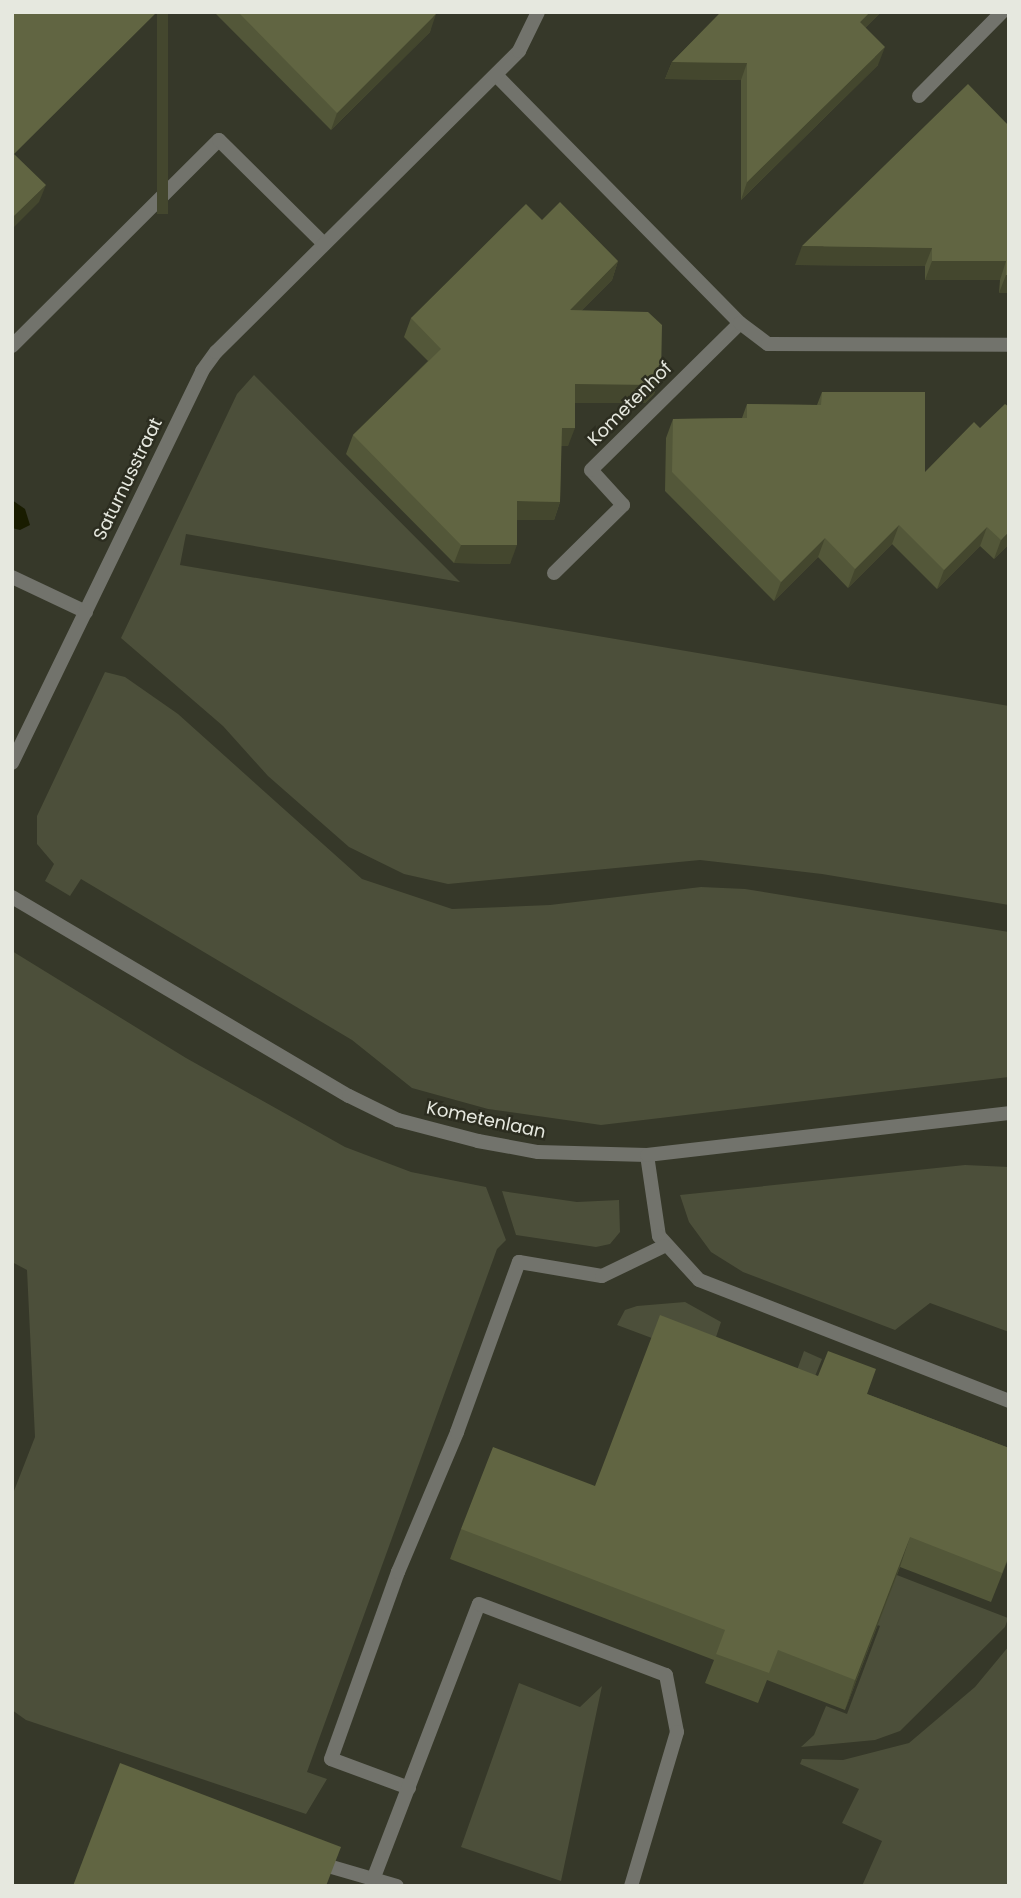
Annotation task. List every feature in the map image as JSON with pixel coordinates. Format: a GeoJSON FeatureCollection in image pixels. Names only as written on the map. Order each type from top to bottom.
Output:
{"type":"FeatureCollection","features":[{"type":"Feature","properties":{"kind":"street","name":"Saturnusstraat"},"geometry":{"type":"LineString","coordinates":[[12,763],[202,371],[324,244],[496,75],[525,44],[538,12]]}},
{"type":"Feature","properties":{"kind":"street"},"geometry":{"type":"LineString","coordinates":[[919,96],[1002,12]]}},
{"type":"Feature","properties":{"kind":"street"},"geometry":{"type":"LineString","coordinates":[[496,75],[740,323],[768,344],[1009,345]]}},
{"type":"Feature","properties":{"kind":"street"},"geometry":{"type":"LineString","coordinates":[[12,346],[219,141],[324,244]]}},
{"type":"Feature","properties":{"kind":"street","name":"Kometenhof"},"geometry":{"type":"LineString","coordinates":[[554,573],[623,505],[591,470],[740,323]]}},
{"type":"Feature","properties":{"kind":"street"},"geometry":{"type":"LineString","coordinates":[[12,577],[86,612]]}},
{"type":"Feature","properties":{"kind":"street","name":"Kometenlaan"},"geometry":{"type":"LineString","coordinates":[[12,897],[320,1079],[398,1119],[538,1152],[647,1155],[1009,1113]]}},
{"type":"Feature","properties":{"kind":"street"},"geometry":{"type":"LineString","coordinates":[[647,1155],[653,1220],[664,1246],[707,1284],[1009,1401]]}},
{"type":"Feature","properties":{"kind":"street"},"geometry":{"type":"LineString","coordinates":[[409,1788],[331,1759],[398,1572],[457,1432],[519,1262],[602,1276],[664,1246]]}},
{"type":"Feature","properties":{"kind":"street"},"geometry":{"type":"LineString","coordinates":[[374,1877],[479,1604],[666,1675],[677,1732],[631,1886]]}},
{"type":"Feature","properties":{"kind":"street"},"geometry":{"type":"LineString","coordinates":[[300,1856],[333,1869],[374,1877],[397,1886]]}},
{"type":"Feature","properties":{"kind":"shaded area"},"geometry":{"type":"Polygon","coordinates":[[[254,375],[460,582],[186,534],[180,565],[1009,706],[1009,905],[822,874],[700,860],[448,884],[404,874],[349,847],[268,776],[223,726],[121,638],[237,394],[254,375]]]}},
{"type":"Feature","properties":{"kind":"shaded area"},"geometry":{"type":"Polygon","coordinates":[[[12,500],[25,509],[30,525],[20,530],[12,528],[12,500]]]}},
{"type":"Feature","properties":{"kind":"shaded area"},"geometry":{"type":"Polygon","coordinates":[[[105,672],[125,677],[178,714],[362,879],[452,909],[550,905],[701,887],[745,889],[1009,932],[1009,1077],[601,1125],[488,1109],[412,1088],[352,1040],[81,879],[70,896],[45,881],[54,864],[37,844],[37,816],[105,672]]]}},
{"type":"Feature","properties":{"kind":"shaded area"},"geometry":{"type":"Polygon","coordinates":[[[12,951],[186,1058],[345,1147],[411,1172],[486,1187],[506,1240],[497,1249],[307,1772],[327,1779],[306,1814],[26,1720],[12,1710],[12,1496],[35,1437],[27,1270],[12,1262],[12,951]]]}},
{"type":"Feature","properties":{"kind":"shaded area"},"geometry":{"type":"Polygon","coordinates":[[[965,1165],[1009,1167],[1009,1332],[930,1303],[895,1330],[743,1272],[711,1252],[689,1222],[680,1195],[965,1165]]]}},
{"type":"Feature","properties":{"kind":"shaded area"},"geometry":{"type":"Polygon","coordinates":[[[502,1191],[577,1202],[619,1200],[620,1232],[610,1244],[596,1247],[516,1235],[502,1191]]]}},
{"type":"Feature","properties":{"kind":"shaded area"},"geometry":{"type":"Polygon","coordinates":[[[685,1302],[721,1322],[715,1340],[797,1370],[804,1351],[822,1359],[807,1396],[617,1325],[625,1310],[637,1306],[685,1302]]]}},
{"type":"Feature","properties":{"kind":"shaded area"},"geometry":{"type":"Polygon","coordinates":[[[814,1543],[1008,1618],[1005,1627],[900,1731],[875,1740],[801,1747],[814,1735],[826,1706],[847,1714],[880,1626],[795,1592],[814,1543]]]}},
{"type":"Feature","properties":{"kind":"shaded area"},"geometry":{"type":"Polygon","coordinates":[[[1009,1646],[1009,1886],[862,1886],[882,1841],[842,1823],[859,1789],[800,1764],[802,1759],[843,1760],[909,1743],[975,1687],[1009,1646]]]}},
{"type":"Feature","properties":{"kind":"shaded area"},"geometry":{"type":"Polygon","coordinates":[[[519,1683],[580,1707],[602,1686],[561,1881],[461,1847],[519,1683]]]}},
{"type":"Feature","properties":{"kind":"building"},"geometry":{"type":"Polygon","coordinates":[[[12,12],[157,12],[14,154],[46,185],[12,218],[12,12]]]}},
{"type":"Feature","properties":{"kind":"building"},"geometry":{"type":"Polygon","coordinates":[[[238,12],[434,12],[436,14],[337,113],[238,12]]]}},
{"type":"Feature","properties":{"kind":"building"},"geometry":{"type":"Polygon","coordinates":[[[721,12],[870,12],[860,22],[885,47],[747,182],[747,63],[672,62],[721,12]]]}},
{"type":"Feature","properties":{"kind":"building"},"geometry":{"type":"Polygon","coordinates":[[[968,84],[1009,126],[1009,275],[1006,275],[1006,261],[932,261],[932,248],[802,246],[968,84]]]}},
{"type":"Feature","properties":{"kind":"building"},"geometry":{"type":"Polygon","coordinates":[[[560,202],[618,261],[570,310],[648,312],[662,325],[661,375],[652,385],[575,384],[575,428],[562,428],[560,502],[517,501],[517,545],[461,545],[353,435],[441,349],[411,318],[526,204],[542,220],[560,202]]]}},
{"type":"Feature","properties":{"kind":"building"},"geometry":{"type":"Polygon","coordinates":[[[822,392],[925,392],[925,472],[974,422],[980,428],[1005,404],[1009,407],[1009,532],[1001,540],[987,527],[944,570],[899,525],[855,569],[825,538],[781,582],[672,472],[673,419],[747,418],[747,404],[821,405],[822,392]]]}},
{"type":"Feature","properties":{"kind":"building"},"geometry":{"type":"Polygon","coordinates":[[[660,1315],[818,1376],[828,1351],[876,1369],[867,1394],[1009,1448],[1009,1555],[1002,1573],[910,1537],[855,1680],[778,1650],[769,1673],[716,1654],[725,1630],[461,1529],[493,1447],[595,1486],[660,1315]]]}},
{"type":"Feature","properties":{"kind":"building"},"geometry":{"type":"Polygon","coordinates":[[[120,1763],[341,1847],[326,1886],[73,1886],[120,1763]]]}}]}
